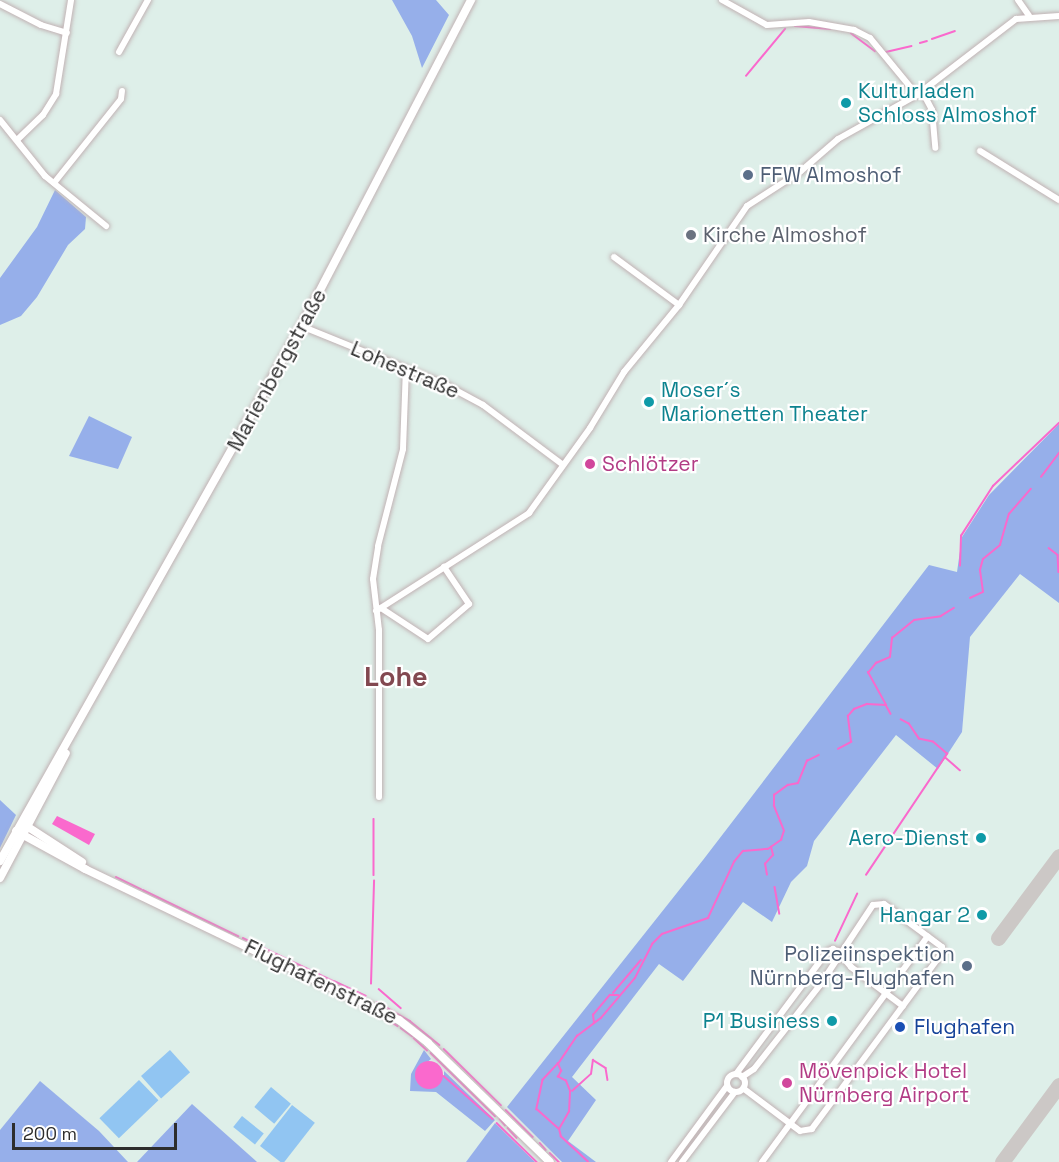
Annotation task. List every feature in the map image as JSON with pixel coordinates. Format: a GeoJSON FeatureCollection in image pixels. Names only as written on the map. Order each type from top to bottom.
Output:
{"type":"FeatureCollection","features":[{"type":"Feature","properties":{"kind":"main road","name":"Marienbergstraße"},"geometry":{"type":"LineString","coordinates":[[0,878],[22,829],[73,735],[301,326],[471,0]]}},
{"type":"Feature","properties":{"kind":"main road","name":"Marienbergstraße"},"geometry":{"type":"LineString","coordinates":[[0,861],[22,829]]}},
{"type":"Feature","properties":{"kind":"main road","name":"Flughafenstraße"},"geometry":{"type":"LineString","coordinates":[[22,829],[96,873],[399,1020],[550,1162]]}},
{"type":"Feature","properties":{"kind":"main road","name":"Flughafenstraße"},"geometry":{"type":"LineString","coordinates":[[518,1131],[544,1162]]}},
{"type":"Feature","properties":{"kind":"street"},"geometry":{"type":"LineString","coordinates":[[17,140],[43,115],[56,94],[71,0]]}},
{"type":"Feature","properties":{"kind":"street"},"geometry":{"type":"LineString","coordinates":[[119,52],[148,0]]}},
{"type":"Feature","properties":{"kind":"street"},"geometry":{"type":"LineString","coordinates":[[722,0],[767,25],[809,22],[854,30],[870,39],[932,110],[935,148]]}},
{"type":"Feature","properties":{"kind":"street"},"geometry":{"type":"LineString","coordinates":[[1018,0],[1029,16]]}},
{"type":"Feature","properties":{"kind":"street"},"geometry":{"type":"LineString","coordinates":[[0,3],[53,30],[67,33]]}},
{"type":"Feature","properties":{"kind":"street"},"geometry":{"type":"LineString","coordinates":[[378,610],[529,513],[590,428],[624,372],[679,305],[716,247],[753,201],[801,171],[838,139],[919,93],[977,45],[1016,19],[1029,16],[1059,16]]}},
{"type":"Feature","properties":{"kind":"street"},"geometry":{"type":"LineString","coordinates":[[54,183],[121,99],[122,91]]}},
{"type":"Feature","properties":{"kind":"street"},"geometry":{"type":"LineString","coordinates":[[0,120],[54,183],[106,226]]}},
{"type":"Feature","properties":{"kind":"street"},"geometry":{"type":"LineString","coordinates":[[980,151],[1059,200]]}},
{"type":"Feature","properties":{"kind":"street"},"geometry":{"type":"LineString","coordinates":[[614,257],[679,305]]}},
{"type":"Feature","properties":{"kind":"street","name":"Lohestraße"},"geometry":{"type":"LineString","coordinates":[[301,326],[406,369],[423,373],[483,405],[562,464]]}},
{"type":"Feature","properties":{"kind":"street"},"geometry":{"type":"LineString","coordinates":[[379,797],[376,557],[400,466],[406,369]]}},
{"type":"Feature","properties":{"kind":"street"},"geometry":{"type":"LineString","coordinates":[[378,610],[428,639],[469,604],[444,567]]}},
{"type":"Feature","properties":{"kind":"street"},"geometry":{"type":"LineString","coordinates":[[671,1162],[727,1086],[729,1077],[754,1069],[820,985],[839,953],[879,903],[942,947],[942,953],[812,1129],[803,1132],[791,1125],[743,1088],[739,1075]]}},
{"type":"Feature","properties":{"kind":"street"},"geometry":{"type":"LineString","coordinates":[[762,1162],[928,936]]}},
{"type":"Feature","properties":{"kind":"street"},"geometry":{"type":"LineString","coordinates":[[739,1075],[827,952],[839,953],[903,1006]]}},
{"type":"Feature","properties":{"kind":"street"},"geometry":{"type":"LineString","coordinates":[[833,1066],[849,1078]]}},
{"type":"Feature","properties":{"kind":"street"},"geometry":{"type":"LineString","coordinates":[[727,1086],[735,1092]]}},
{"type":"Feature","properties":{"kind":"street"},"geometry":{"type":"LineString","coordinates":[[682,1162],[735,1092],[743,1088]]}},
{"type":"Feature","properties":{"kind":"shaded area"},"geometry":{"type":"Polygon","coordinates":[[[392,0],[436,0],[449,15],[422,68],[412,36],[392,0]]]}},
{"type":"Feature","properties":{"kind":"shaded area"},"geometry":{"type":"Polygon","coordinates":[[[55,190],[86,217],[85,229],[68,245],[37,297],[21,316],[0,325],[0,278],[37,227],[55,190]]]}},
{"type":"Feature","properties":{"kind":"shaded area"},"geometry":{"type":"Polygon","coordinates":[[[89,416],[132,437],[118,469],[69,456],[89,416]]]}},
{"type":"Feature","properties":{"kind":"shaded area"},"geometry":{"type":"Polygon","coordinates":[[[1059,424],[1059,603],[1020,574],[970,637],[962,732],[938,769],[896,735],[814,841],[807,866],[791,882],[772,922],[743,902],[683,981],[659,964],[572,1077],[596,1100],[568,1141],[596,1162],[562,1162],[507,1107],[703,860],[929,565],[957,572],[962,537],[989,495],[1059,424]]]}},
{"type":"Feature","properties":{"kind":"shaded area"},"geometry":{"type":"Polygon","coordinates":[[[0,800],[16,815],[0,848],[0,800]]]}},
{"type":"Feature","properties":{"kind":"shaded area"},"geometry":{"type":"Polygon","coordinates":[[[57,816],[95,834],[89,845],[52,824],[57,816]]]}},
{"type":"Feature","properties":{"kind":"shaded area"},"geometry":{"type":"Polygon","coordinates":[[[170,1050],[190,1072],[161,1098],[141,1076],[170,1050]]]}},
{"type":"Feature","properties":{"kind":"shaded area"},"geometry":{"type":"Polygon","coordinates":[[[424,1050],[431,1059],[418,1070],[444,1076],[444,1071],[495,1120],[485,1131],[436,1092],[410,1091],[411,1074],[424,1050]]]}},
{"type":"Feature","properties":{"kind":"shaded area"},"geometry":{"type":"Polygon","coordinates":[[[429,1061],[439,1065],[443,1075],[439,1085],[429,1089],[419,1085],[415,1075],[419,1065],[429,1061]]]}},
{"type":"Feature","properties":{"kind":"shaded area"},"geometry":{"type":"Polygon","coordinates":[[[139,1080],[158,1100],[119,1138],[99,1118],[139,1080]]]}},
{"type":"Feature","properties":{"kind":"shaded area"},"geometry":{"type":"Polygon","coordinates":[[[40,1081],[99,1131],[128,1162],[0,1162],[0,1130],[40,1081]]]}},
{"type":"Feature","properties":{"kind":"shaded area"},"geometry":{"type":"Polygon","coordinates":[[[271,1087],[291,1104],[274,1124],[254,1107],[271,1087]]]}},
{"type":"Feature","properties":{"kind":"shaded area"},"geometry":{"type":"Polygon","coordinates":[[[192,1104],[257,1162],[137,1162],[192,1104]]]}},
{"type":"Feature","properties":{"kind":"shaded area"},"geometry":{"type":"Polygon","coordinates":[[[292,1105],[315,1123],[284,1162],[280,1162],[260,1146],[292,1105]]]}},
{"type":"Feature","properties":{"kind":"shaded area"},"geometry":{"type":"Polygon","coordinates":[[[242,1116],[264,1134],[255,1145],[233,1127],[242,1116]]]}},
{"type":"Feature","properties":{"kind":"shaded area"},"geometry":{"type":"Polygon","coordinates":[[[495,1123],[535,1162],[466,1162],[495,1123]]]}},
{"type":"Feature","properties":{"kind":"waterway"},"geometry":{"type":"LineString","coordinates":[[795,26],[830,29]]}},
{"type":"Feature","properties":{"kind":"waterway"},"geometry":{"type":"LineString","coordinates":[[746,76],[785,29]]}},
{"type":"Feature","properties":{"kind":"waterway"},"geometry":{"type":"LineString","coordinates":[[932,39],[955,31]]}},
{"type":"Feature","properties":{"kind":"waterway"},"geometry":{"type":"LineString","coordinates":[[851,33],[875,51]]}},
{"type":"Feature","properties":{"kind":"waterway"},"geometry":{"type":"LineString","coordinates":[[920,43],[927,41]]}},
{"type":"Feature","properties":{"kind":"waterway"},"geometry":{"type":"LineString","coordinates":[[886,52],[911,46]]}},
{"type":"Feature","properties":{"kind":"waterway"},"geometry":{"type":"LineString","coordinates":[[960,566],[961,536],[993,486],[1059,423]]}},
{"type":"Feature","properties":{"kind":"waterway"},"geometry":{"type":"LineString","coordinates":[[1041,477],[1059,453]]}},
{"type":"Feature","properties":{"kind":"waterway"},"geometry":{"type":"LineString","coordinates":[[970,598],[983,592],[980,570],[983,559],[1000,545],[1009,514],[1031,489]]}},
{"type":"Feature","properties":{"kind":"waterway"},"geometry":{"type":"LineString","coordinates":[[1049,548],[1058,555],[1059,572]]}},
{"type":"Feature","properties":{"kind":"waterway"},"geometry":{"type":"LineString","coordinates":[[838,749],[851,742],[848,716],[854,709],[867,704],[886,705],[868,673],[876,663],[890,657],[892,638],[914,620],[941,616],[954,608]]}},
{"type":"Feature","properties":{"kind":"waterway"},"geometry":{"type":"LineString","coordinates":[[886,705],[891,714]]}},
{"type":"Feature","properties":{"kind":"waterway"},"geometry":{"type":"LineString","coordinates":[[866,875],[947,754],[933,742],[919,739],[909,724],[901,720]]}},
{"type":"Feature","properties":{"kind":"waterway"},"geometry":{"type":"LineString","coordinates":[[588,1162],[561,1137],[559,1129],[569,1112],[570,1091],[566,1081],[558,1077],[561,1071],[558,1064],[577,1036],[601,1018],[635,978],[652,944],[662,934],[708,918],[734,862],[743,851],[768,849],[781,840],[784,831],[774,806],[774,795],[788,785],[798,783],[807,761],[819,755]]}},
{"type":"Feature","properties":{"kind":"waterway"},"geometry":{"type":"LineString","coordinates":[[945,757],[960,770]]}},
{"type":"Feature","properties":{"kind":"waterway"},"geometry":{"type":"LineString","coordinates":[[374,819],[374,875]]}},
{"type":"Feature","properties":{"kind":"waterway"},"geometry":{"type":"LineString","coordinates":[[767,875],[765,864],[773,855],[771,847]]}},
{"type":"Feature","properties":{"kind":"waterway"},"geometry":{"type":"LineString","coordinates":[[116,877],[141,889]]}},
{"type":"Feature","properties":{"kind":"waterway"},"geometry":{"type":"LineString","coordinates":[[371,984],[374,881]]}},
{"type":"Feature","properties":{"kind":"waterway"},"geometry":{"type":"LineString","coordinates":[[775,887],[780,914]]}},
{"type":"Feature","properties":{"kind":"waterway"},"geometry":{"type":"LineString","coordinates":[[143,890],[238,936]]}},
{"type":"Feature","properties":{"kind":"waterway"},"geometry":{"type":"LineString","coordinates":[[835,941],[857,894]]}},
{"type":"Feature","properties":{"kind":"waterway"},"geometry":{"type":"LineString","coordinates":[[243,938],[333,981]]}},
{"type":"Feature","properties":{"kind":"waterway"},"geometry":{"type":"LineString","coordinates":[[613,993],[641,960]]}},
{"type":"Feature","properties":{"kind":"waterway"},"geometry":{"type":"LineString","coordinates":[[334,981],[366,996]]}},
{"type":"Feature","properties":{"kind":"waterway"},"geometry":{"type":"LineString","coordinates":[[379,989],[401,1008]]}},
{"type":"Feature","properties":{"kind":"waterway"},"geometry":{"type":"LineString","coordinates":[[594,1023],[593,1015],[610,995],[618,995]]}},
{"type":"Feature","properties":{"kind":"waterway"},"geometry":{"type":"LineString","coordinates":[[377,1002],[410,1021],[440,1045]]}},
{"type":"Feature","properties":{"kind":"waterway"},"geometry":{"type":"LineString","coordinates":[[385,1018],[398,1026]]}},
{"type":"Feature","properties":{"kind":"waterway"},"geometry":{"type":"LineString","coordinates":[[401,1028],[412,1036]]}},
{"type":"Feature","properties":{"kind":"waterway"},"geometry":{"type":"LineString","coordinates":[[414,1038],[427,1050]]}},
{"type":"Feature","properties":{"kind":"waterway"},"geometry":{"type":"LineString","coordinates":[[444,1049],[501,1105]]}},
{"type":"Feature","properties":{"kind":"waterway"},"geometry":{"type":"LineString","coordinates":[[431,1053],[495,1116]]}},
{"type":"Feature","properties":{"kind":"waterway"},"geometry":{"type":"LineString","coordinates":[[572,1091],[591,1074],[593,1060],[606,1068],[608,1080]]}},
{"type":"Feature","properties":{"kind":"waterway"},"geometry":{"type":"LineString","coordinates":[[558,1064],[543,1080],[537,1109],[559,1129]]}},
{"type":"Feature","properties":{"kind":"waterway"},"geometry":{"type":"LineString","coordinates":[[444,1076],[493,1119]]}},
{"type":"Feature","properties":{"kind":"waterway"},"geometry":{"type":"LineString","coordinates":[[506,1110],[533,1137]]}},
{"type":"Feature","properties":{"kind":"waterway"},"geometry":{"type":"LineString","coordinates":[[500,1119],[505,1125]]}},
{"type":"Feature","properties":{"kind":"waterway"},"geometry":{"type":"LineString","coordinates":[[497,1123],[537,1162]]}},
{"type":"Feature","properties":{"kind":"waterway"},"geometry":{"type":"LineString","coordinates":[[508,1128],[517,1138]]}},
{"type":"Feature","properties":{"kind":"waterway"},"geometry":{"type":"LineString","coordinates":[[540,1143],[546,1150]]}},
{"type":"Feature","properties":{"kind":"waterway"},"geometry":{"type":"LineString","coordinates":[[550,1153],[559,1162]]}},
{"type":"Feature","properties":{"kind":"taxiway"},"geometry":{"type":"LineString","coordinates":[[998,938],[1059,856]]}},
{"type":"Feature","properties":{"kind":"taxiway"},"geometry":{"type":"LineString","coordinates":[[1002,1162],[1059,1085]]}},
{"type":"Feature","properties":{"kind":"place","name":"Kulturladen Schloss Almoshof"},"geometry":{"type":"Point","coordinates":[846,103]}},
{"type":"Feature","properties":{"kind":"place","name":"FFW Almoshof"},"geometry":{"type":"Point","coordinates":[748,175]}},
{"type":"Feature","properties":{"kind":"place","name":"Kirche Almoshof"},"geometry":{"type":"Point","coordinates":[691,235]}},
{"type":"Feature","properties":{"kind":"place","name":"Moser´s Marionetten Theater"},"geometry":{"type":"Point","coordinates":[649,402]}},
{"type":"Feature","properties":{"kind":"place","name":"Schlötzer"},"geometry":{"type":"Point","coordinates":[590,464]}},
{"type":"Feature","properties":{"kind":"place","name":"Aero-Dienst"},"geometry":{"type":"Point","coordinates":[981,838]}},
{"type":"Feature","properties":{"kind":"place","name":"Hangar 2"},"geometry":{"type":"Point","coordinates":[982,915]}},
{"type":"Feature","properties":{"kind":"place","name":"Polizeiinspektion Nürnberg-Flughafen"},"geometry":{"type":"Point","coordinates":[967,966]}},
{"type":"Feature","properties":{"kind":"place","name":"P1 Business"},"geometry":{"type":"Point","coordinates":[832,1021]}},
{"type":"Feature","properties":{"kind":"place","name":"Flughafen"},"geometry":{"type":"Point","coordinates":[900,1027]}},
{"type":"Feature","properties":{"kind":"place","name":"Mövenpick Hotel Nürnberg Airport"},"geometry":{"type":"Point","coordinates":[787,1083]}},
{"type":"Feature","properties":{"kind":"district","name":"Lohe"},"geometry":{"type":"Point","coordinates":[396,677]}}]}
